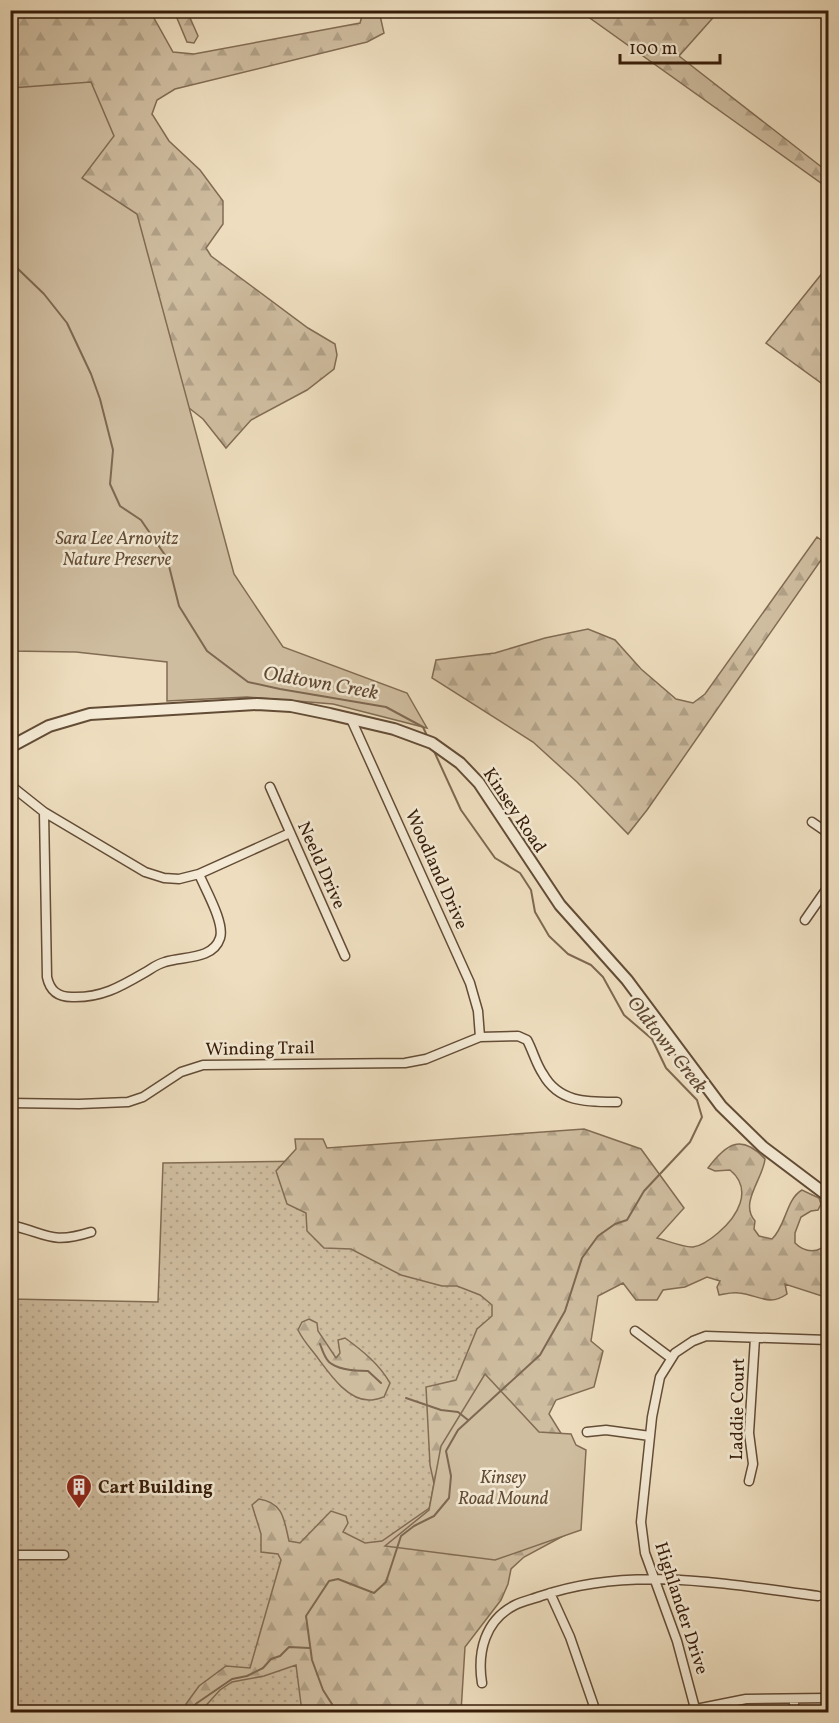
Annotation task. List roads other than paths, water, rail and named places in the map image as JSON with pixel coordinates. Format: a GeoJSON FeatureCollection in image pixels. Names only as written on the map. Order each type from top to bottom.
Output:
{"type":"FeatureCollection","features":[{"type":"Feature","properties":{"kind":"street","name":"Kinsey Road"},"geometry":{"type":"LineString","coordinates":[[10,747],[63,720],[103,713],[257,704],[291,706],[351,719],[420,738],[438,746],[460,763],[479,783],[560,905],[627,980],[721,1106],[770,1153],[828,1196]]}},
{"type":"Feature","properties":{"kind":"street","name":"Woodland Drive"},"geometry":{"type":"LineString","coordinates":[[351,719],[470,983],[478,1011],[480,1037]]}},
{"type":"Feature","properties":{"kind":"street"},"geometry":{"type":"LineString","coordinates":[[10,785],[44,813],[154,876],[179,879],[199,874],[290,833]]}},
{"type":"Feature","properties":{"kind":"street","name":"Neeld Drive"},"geometry":{"type":"LineString","coordinates":[[270,787],[345,956]]}},
{"type":"Feature","properties":{"kind":"street"},"geometry":{"type":"LineString","coordinates":[[44,813],[46,977],[51,988],[60,996],[83,998],[103,995],[163,962],[213,950],[220,938],[221,926],[199,874]]}},
{"type":"Feature","properties":{"kind":"street"},"geometry":{"type":"LineString","coordinates":[[812,822],[828,834]]}},
{"type":"Feature","properties":{"kind":"street"},"geometry":{"type":"LineString","coordinates":[[805,920],[828,887]]}},
{"type":"Feature","properties":{"kind":"street"},"geometry":{"type":"LineString","coordinates":[[480,1037],[521,1037],[528,1043],[543,1076],[560,1093],[580,1101],[617,1102]]}},
{"type":"Feature","properties":{"kind":"street","name":"Winding Trail"},"geometry":{"type":"LineString","coordinates":[[10,1103],[128,1102],[143,1097],[182,1072],[197,1066],[405,1063],[426,1059],[480,1037]]}},
{"type":"Feature","properties":{"kind":"street"},"geometry":{"type":"LineString","coordinates":[[10,1225],[57,1239],[74,1238],[91,1232]]}},
{"type":"Feature","properties":{"kind":"street"},"geometry":{"type":"LineString","coordinates":[[635,1331],[671,1358]]}},
{"type":"Feature","properties":{"kind":"street","name":"Highlander Drive"},"geometry":{"type":"LineString","coordinates":[[696,1711],[677,1641],[645,1553],[640,1522],[657,1388],[671,1358],[681,1348],[706,1336],[828,1340]]}},
{"type":"Feature","properties":{"kind":"street","name":"Laddie Court"},"geometry":{"type":"LineString","coordinates":[[749,1481],[753,1464],[749,1433],[755,1338]]}},
{"type":"Feature","properties":{"kind":"street"},"geometry":{"type":"LineString","coordinates":[[587,1432],[606,1430],[650,1436]]}},
{"type":"Feature","properties":{"kind":"street"},"geometry":{"type":"LineString","coordinates":[[10,1555],[64,1555]]}},
{"type":"Feature","properties":{"kind":"street"},"geometry":{"type":"LineString","coordinates":[[482,1683],[479,1666],[482,1645],[493,1622],[514,1605],[596,1581],[689,1579],[818,1596]]}},
{"type":"Feature","properties":{"kind":"street"},"geometry":{"type":"LineString","coordinates":[[550,1593],[570,1637],[596,1713]]}},
{"type":"Feature","properties":{"kind":"street"},"geometry":{"type":"LineString","coordinates":[[681,1713],[746,1699],[828,1698]]}},
{"type":"Feature","properties":{"kind":"street"},"geometry":{"type":"LineString","coordinates":[[794,1699],[794,1713]]}},
{"type":"Feature","properties":{"kind":"waterway","name":"Oldtown Creek"},"geometry":{"type":"LineString","coordinates":[[10,267],[15,266],[44,294],[67,323],[100,399],[113,450],[110,484],[120,506],[141,520],[167,558],[179,606],[207,651],[248,682],[386,707],[423,727],[428,738]]}},
{"type":"Feature","properties":{"kind":"waterway","name":"Oldtown Creek"},"geometry":{"type":"LineString","coordinates":[[337,1712],[323,1690],[312,1660],[306,1616],[329,1581],[338,1579],[374,1593],[386,1582],[401,1536],[414,1526],[434,1516],[449,1498],[451,1476],[446,1451],[458,1430],[540,1355],[565,1311],[582,1258],[598,1236],[615,1224],[627,1220],[644,1191],[690,1142],[702,1117],[697,1100],[666,1068],[652,1039],[624,1015],[603,977],[591,965],[568,954],[549,936],[535,912],[531,890],[520,873],[495,858],[461,810],[433,749]]}},
{"type":"Feature","properties":{"kind":"waterway"},"geometry":{"type":"LineString","coordinates":[[320,1344],[326,1358],[333,1365],[347,1370],[368,1371],[381,1383]]}},
{"type":"Feature","properties":{"kind":"waterway"},"geometry":{"type":"LineString","coordinates":[[406,1398],[441,1410],[458,1412],[468,1420]]}},
{"type":"Feature","properties":{"kind":"waterway"},"geometry":{"type":"LineString","coordinates":[[187,1712],[232,1679],[247,1676],[263,1668],[271,1659],[280,1656],[289,1647],[309,1648]]}},
{"type":"Feature","properties":{"kind":"place","name":"Cart Building"},"geometry":{"type":"Point","coordinates":[79,1510]}},
{"type":"Feature","properties":{"kind":"park label","name":"Sara Lee Arnovitz Nature Preserve"},"geometry":{"type":"Point","coordinates":[117,548]}},
{"type":"Feature","properties":{"kind":"park label","name":"Kinsey Road Mound"},"geometry":{"type":"Point","coordinates":[503,1487]}}]}
